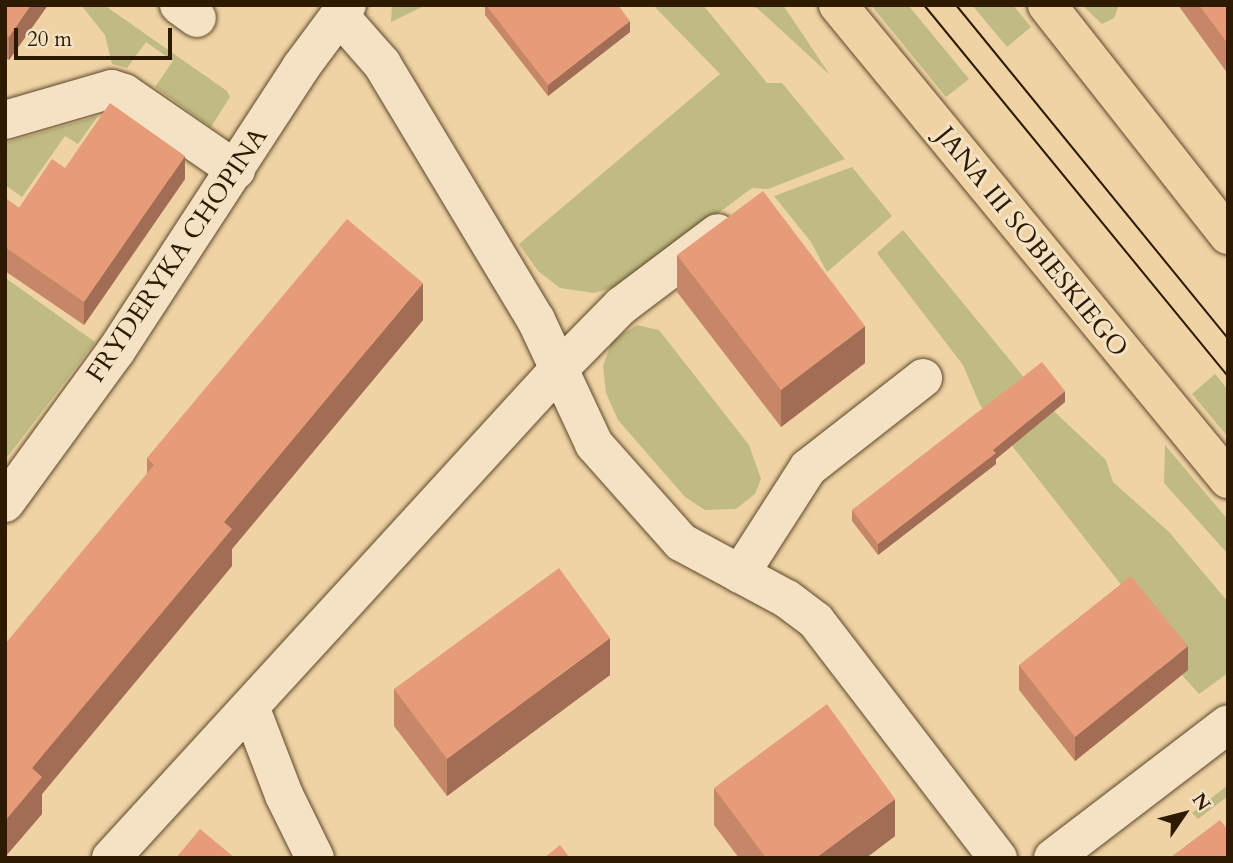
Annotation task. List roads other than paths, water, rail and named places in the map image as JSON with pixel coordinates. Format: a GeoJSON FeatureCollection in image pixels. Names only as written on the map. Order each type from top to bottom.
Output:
{"type":"FeatureCollection","features":[{"type":"Feature","properties":{"kind":"main road","name":"JANA III SOBIESKIEGO"},"geometry":{"type":"LineString","coordinates":[[838,5],[1228,479]]}},
{"type":"Feature","properties":{"kind":"main road"},"geometry":{"type":"LineString","coordinates":[[1047,5],[1228,234]]}},
{"type":"Feature","properties":{"kind":"street","name":"FRYDERYKA CHOPINA"},"geometry":{"type":"LineString","coordinates":[[5,503],[116,351],[343,10]]}},
{"type":"Feature","properties":{"kind":"street"},"geometry":{"type":"LineString","coordinates":[[343,10],[382,64],[536,320],[594,444],[681,542],[788,598],[816,621],[998,858]]}},
{"type":"Feature","properties":{"kind":"street"},"geometry":{"type":"LineString","coordinates":[[5,120],[112,89],[124,93],[236,170]]}},
{"type":"Feature","properties":{"kind":"street"},"geometry":{"type":"LineString","coordinates":[[111,858],[251,709],[560,368],[621,306],[720,232]]}},
{"type":"Feature","properties":{"kind":"street"},"geometry":{"type":"LineString","coordinates":[[740,573],[808,468],[923,377]]}},
{"type":"Feature","properties":{"kind":"street"},"geometry":{"type":"LineString","coordinates":[[251,709],[284,795],[315,858]]}},
{"type":"Feature","properties":{"kind":"street"},"geometry":{"type":"LineString","coordinates":[[1054,858],[1228,724]]}},
{"type":"Feature","properties":{"kind":"tram line"},"geometry":{"type":"LineString","coordinates":[[924,5],[1228,376]]}},
{"type":"Feature","properties":{"kind":"tram line"},"geometry":{"type":"LineString","coordinates":[[956,5],[1228,338]]}}]}
